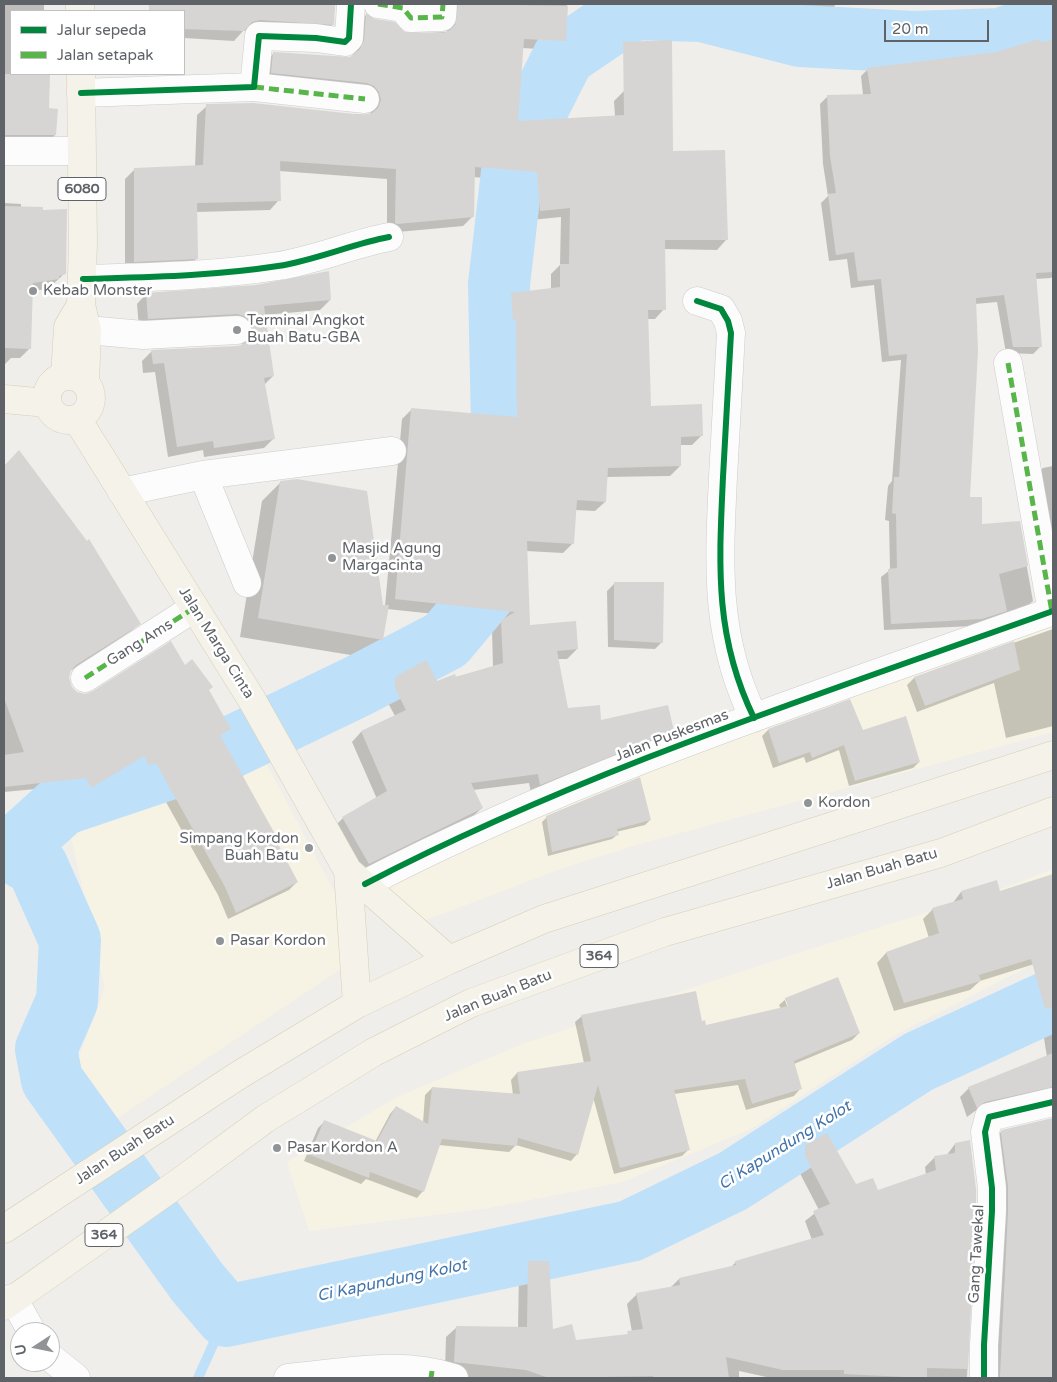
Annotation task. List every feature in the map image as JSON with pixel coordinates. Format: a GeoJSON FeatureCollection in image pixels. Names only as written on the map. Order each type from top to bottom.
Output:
{"type":"FeatureCollection","features":[{"type":"Feature","properties":{"kind":"main road","name":"6080"},"geometry":{"type":"LineString","coordinates":[[81,83],[80,151],[83,304]]}},
{"type":"Feature","properties":{"kind":"main road"},"geometry":{"type":"LineString","coordinates":[[75,380],[68,327],[83,304]]}},
{"type":"Feature","properties":{"kind":"main road"},"geometry":{"type":"LineString","coordinates":[[75,380],[90,390],[91,399],[84,414],[77,419],[58,418],[51,412],[47,403],[49,389],[53,383],[75,380]]}},
{"type":"Feature","properties":{"kind":"main road"},"geometry":{"type":"LineString","coordinates":[[4,399],[47,403]]}},
{"type":"Feature","properties":{"kind":"main road","name":"Jalan Marga Cinta"},"geometry":{"type":"LineString","coordinates":[[77,419],[252,700],[356,877],[449,960]]}},
{"type":"Feature","properties":{"kind":"main road","name":"Jalan Buah Batu"},"geometry":{"type":"LineString","coordinates":[[6,1227],[239,1075],[357,1004],[449,960],[544,919],[1053,755]]}},
{"type":"Feature","properties":{"kind":"main road","name":"Jalan Buah Batu"},"geometry":{"type":"LineString","coordinates":[[14,1298],[181,1181],[265,1119],[374,1052],[471,1003],[665,932],[941,852],[1053,811]]}},
{"type":"Feature","properties":{"kind":"main road","name":"Jalan Marga Cinta"},"geometry":{"type":"LineString","coordinates":[[356,877],[357,1004]]}},
{"type":"Feature","properties":{"kind":"street"},"geometry":{"type":"LineString","coordinates":[[254,87],[259,36],[316,38],[346,42],[349,38],[351,4]]}},
{"type":"Feature","properties":{"kind":"street"},"geometry":{"type":"LineString","coordinates":[[378,4],[403,8],[411,18],[442,17],[443,4]]}},
{"type":"Feature","properties":{"kind":"street"},"geometry":{"type":"LineString","coordinates":[[81,83],[254,87],[365,99]]}},
{"type":"Feature","properties":{"kind":"street"},"geometry":{"type":"LineString","coordinates":[[4,151],[80,151]]}},
{"type":"Feature","properties":{"kind":"street"},"geometry":{"type":"LineString","coordinates":[[83,304],[196,275],[306,261],[360,243],[389,237]]}},
{"type":"Feature","properties":{"kind":"street"},"geometry":{"type":"LineString","coordinates":[[697,301],[721,309],[728,321],[731,333],[720,588],[728,648],[745,699],[754,718]]}},
{"type":"Feature","properties":{"kind":"street"},"geometry":{"type":"LineString","coordinates":[[83,304],[143,335],[237,330]]}},
{"type":"Feature","properties":{"kind":"street"},"geometry":{"type":"LineString","coordinates":[[1008,363],[1053,612]]}},
{"type":"Feature","properties":{"kind":"street"},"geometry":{"type":"LineString","coordinates":[[122,492],[202,475],[392,451]]}},
{"type":"Feature","properties":{"kind":"street"},"geometry":{"type":"LineString","coordinates":[[202,475],[247,583]]}},
{"type":"Feature","properties":{"kind":"street","name":"Gang Ams"},"geometry":{"type":"LineString","coordinates":[[85,678],[194,608]]}},
{"type":"Feature","properties":{"kind":"street","name":"Jalan Puskesmas"},"geometry":{"type":"LineString","coordinates":[[356,877],[528,806],[754,718],[1053,612]]}},
{"type":"Feature","properties":{"kind":"street","name":"Gang Tawekal"},"geometry":{"type":"LineString","coordinates":[[984,1378],[984,1345],[992,1204],[985,1132],[989,1117],[1053,1102]]}},
{"type":"Feature","properties":{"kind":"street"},"geometry":{"type":"LineString","coordinates":[[14,1298],[27,1322]]}},
{"type":"Feature","properties":{"kind":"street"},"geometry":{"type":"LineString","coordinates":[[60,1365],[76,1378]]}},
{"type":"Feature","properties":{"kind":"street"},"geometry":{"type":"LineString","coordinates":[[288,1378],[393,1368],[439,1376]]}},
{"type":"Feature","properties":{"kind":"shaded area"},"geometry":{"type":"Polygon","coordinates":[[[1053,608],[1053,732],[636,845],[563,868],[413,925],[385,887],[467,838],[1053,608]]]}},
{"type":"Feature","properties":{"kind":"shaded area","name":"Pasar Kordon"},"geometry":{"type":"Polygon","coordinates":[[[265,761],[347,916],[344,967],[110,1123],[73,1073],[105,988],[71,837],[96,810],[265,761]]]}},
{"type":"Feature","properties":{"kind":"shaded area"},"geometry":{"type":"Polygon","coordinates":[[[1053,869],[1053,954],[895,1035],[749,1130],[622,1182],[489,1208],[309,1231],[287,1162],[397,1097],[525,1043],[1010,886],[1053,869]]]}},
{"type":"Feature","properties":{"kind":"building"},"geometry":{"type":"Polygon","coordinates":[[[149,4],[335,4],[334,25],[260,20],[252,22],[244,31],[185,29],[185,10],[149,10],[149,4]]]}},
{"type":"Feature","properties":{"kind":"building"},"geometry":{"type":"Polygon","coordinates":[[[458,4],[568,6],[566,41],[524,39],[518,121],[624,115],[623,42],[672,40],[673,151],[725,150],[728,240],[665,240],[666,310],[648,310],[651,406],[702,404],[703,436],[681,437],[681,466],[608,468],[606,502],[577,500],[574,544],[527,541],[530,625],[576,621],[578,649],[557,651],[568,708],[600,705],[601,720],[668,705],[674,731],[540,785],[538,774],[471,783],[483,808],[369,864],[342,817],[387,791],[361,731],[406,710],[395,688],[395,677],[426,660],[437,681],[455,674],[456,677],[503,663],[501,620],[515,612],[395,599],[411,408],[517,417],[516,320],[513,321],[511,293],[560,287],[560,264],[569,264],[570,208],[540,211],[537,172],[475,167],[474,217],[397,224],[395,223],[396,169],[280,161],[281,201],[197,203],[198,259],[134,262],[134,168],[203,165],[206,104],[253,103],[363,115],[372,113],[378,108],[381,100],[379,92],[374,86],[367,83],[271,73],[273,52],[350,57],[360,49],[364,40],[366,13],[375,19],[395,22],[405,32],[443,33],[455,25],[458,4]]]}},
{"type":"Feature","properties":{"kind":"building"},"geometry":{"type":"Polygon","coordinates":[[[1039,39],[1040,42],[1053,40],[1053,272],[1036,273],[1042,347],[1013,347],[1004,295],[976,298],[978,351],[970,497],[982,497],[982,524],[1020,521],[1028,566],[999,574],[1007,611],[982,619],[891,624],[888,569],[897,568],[896,514],[892,513],[894,477],[899,477],[907,354],[889,356],[881,279],[858,281],[854,252],[836,255],[828,194],[836,193],[830,156],[827,95],[871,94],[867,68],[996,52],[1039,39]]]}},
{"type":"Feature","properties":{"kind":"building"},"geometry":{"type":"Polygon","coordinates":[[[4,74],[50,75],[49,108],[58,109],[56,135],[4,135],[4,74]]]}},
{"type":"Feature","properties":{"kind":"building"},"geometry":{"type":"Polygon","coordinates":[[[4,206],[43,207],[43,210],[67,209],[66,274],[59,276],[59,279],[33,283],[31,349],[4,348],[4,206]]]}},
{"type":"Feature","properties":{"kind":"building"},"geometry":{"type":"Polygon","coordinates":[[[329,271],[331,300],[264,306],[274,376],[264,378],[275,439],[214,448],[213,441],[177,447],[164,363],[153,364],[151,350],[238,346],[245,343],[251,337],[253,329],[250,322],[244,316],[237,314],[148,319],[146,293],[256,285],[329,271]]]}},
{"type":"Feature","properties":{"kind":"building"},"geometry":{"type":"Polygon","coordinates":[[[19,450],[87,541],[89,539],[141,624],[76,665],[71,670],[69,678],[72,687],[77,692],[85,694],[93,691],[171,641],[185,665],[192,659],[213,687],[209,690],[231,729],[220,735],[280,843],[278,844],[298,882],[236,913],[225,887],[156,763],[149,765],[144,756],[91,788],[86,778],[4,787],[4,755],[24,752],[4,698],[4,466],[19,450]]]}},
{"type":"Feature","properties":{"kind":"building","name":"Masjid Agung Margacinta"},"geometry":{"type":"Polygon","coordinates":[[[297,479],[367,491],[383,605],[389,605],[383,640],[258,618],[280,481],[297,479]]]}},
{"type":"Feature","properties":{"kind":"building"},"geometry":{"type":"Polygon","coordinates":[[[614,582],[664,582],[663,643],[614,640],[614,582]]]}},
{"type":"Feature","properties":{"kind":"building"},"geometry":{"type":"Polygon","coordinates":[[[1014,641],[1020,670],[925,706],[914,677],[1014,641]]]}},
{"type":"Feature","properties":{"kind":"building"},"geometry":{"type":"Polygon","coordinates":[[[850,699],[863,730],[906,716],[920,762],[855,781],[844,745],[812,758],[810,752],[779,763],[768,729],[850,699]]]}},
{"type":"Feature","properties":{"kind":"building"},"geometry":{"type":"Polygon","coordinates":[[[640,777],[651,820],[617,829],[619,835],[552,852],[546,816],[640,777]]]}},
{"type":"Feature","properties":{"kind":"building"},"geometry":{"type":"Polygon","coordinates":[[[1053,874],[1053,1008],[1045,1009],[1031,959],[979,975],[981,981],[904,1003],[886,952],[939,933],[932,908],[963,899],[961,891],[997,880],[1000,891],[1053,874]]]}},
{"type":"Feature","properties":{"kind":"building"},"geometry":{"type":"Polygon","coordinates":[[[838,977],[860,1033],[794,1061],[802,1089],[752,1104],[745,1079],[674,1090],[690,1150],[620,1168],[598,1085],[578,1155],[518,1138],[517,1146],[442,1139],[424,1192],[370,1172],[369,1178],[310,1155],[324,1120],[377,1141],[396,1106],[428,1124],[432,1087],[520,1094],[517,1072],[591,1061],[581,1015],[696,991],[702,1021],[705,1020],[706,1025],[788,1006],[785,998],[838,977]]]}},
{"type":"Feature","properties":{"kind":"building"},"geometry":{"type":"Polygon","coordinates":[[[1053,1053],[1053,1087],[985,1102],[977,1108],[968,1087],[1053,1053]]]}},
{"type":"Feature","properties":{"kind":"building"},"geometry":{"type":"Polygon","coordinates":[[[1053,1118],[1053,1378],[1000,1377],[1008,1211],[1008,1186],[1001,1133],[1002,1130],[1053,1118]]]}},
{"type":"Feature","properties":{"kind":"building"},"geometry":{"type":"Polygon","coordinates":[[[827,1133],[856,1184],[873,1178],[878,1190],[936,1170],[934,1156],[955,1153],[955,1143],[970,1140],[976,1189],[976,1211],[968,1369],[927,1368],[927,1378],[844,1374],[844,1370],[783,1370],[726,1357],[729,1378],[653,1378],[653,1376],[549,1378],[526,1370],[454,1362],[456,1326],[527,1327],[528,1261],[549,1261],[553,1329],[572,1324],[576,1340],[628,1334],[627,1331],[643,1329],[636,1293],[680,1285],[679,1278],[736,1265],[735,1261],[824,1235],[813,1211],[830,1204],[805,1156],[805,1145],[827,1133]]]}},
{"type":"Feature","properties":{"kind":"waterway"},"geometry":{"type":"LineString","coordinates":[[11,851],[62,805],[225,750],[358,686],[446,640],[486,592],[503,473],[499,284],[514,155],[564,56],[633,9],[702,11],[800,36],[913,42],[1000,39],[1053,21]]}},
{"type":"Feature","properties":{"kind":"waterway","name":"Ci Kapundung Kolot"},"geometry":{"type":"LineString","coordinates":[[4,851],[11,851],[37,866],[70,940],[67,1001],[46,1049],[52,1080],[197,1282],[226,1316],[630,1231],[733,1181],[918,1062],[1053,1000]]}},
{"type":"Feature","properties":{"kind":"waterway"},"geometry":{"type":"LineString","coordinates":[[198,1378],[226,1316]]}},
{"type":"Feature","properties":{"kind":"marked path"},"geometry":{"type":"LineString","coordinates":[[378,4],[403,8],[411,18],[442,17],[443,4]]}},
{"type":"Feature","properties":{"kind":"marked path"},"geometry":{"type":"LineString","coordinates":[[254,87],[365,99]]}},
{"type":"Feature","properties":{"kind":"marked path"},"geometry":{"type":"LineString","coordinates":[[1008,363],[1052,612]]}},
{"type":"Feature","properties":{"kind":"marked path"},"geometry":{"type":"LineString","coordinates":[[85,678],[194,608]]}},
{"type":"Feature","properties":{"kind":"marked path"},"geometry":{"type":"LineString","coordinates":[[431,1378],[432,1371]]}},
{"type":"Feature","properties":{"kind":"cycle path"},"geometry":{"type":"LineString","coordinates":[[81,93],[254,87],[259,36],[316,38],[345,42],[349,38],[351,4]]}},
{"type":"Feature","properties":{"kind":"cycle path"},"geometry":{"type":"LineString","coordinates":[[83,279],[181,276],[278,266],[389,237]]}},
{"type":"Feature","properties":{"kind":"cycle path"},"geometry":{"type":"LineString","coordinates":[[697,301],[721,309],[728,321],[731,333],[722,509],[722,599],[732,658],[741,688],[754,718]]}},
{"type":"Feature","properties":{"kind":"cycle path"},"geometry":{"type":"LineString","coordinates":[[365,884],[448,843],[618,769],[791,704],[1053,611]]}},
{"type":"Feature","properties":{"kind":"cycle path"},"geometry":{"type":"LineString","coordinates":[[984,1378],[984,1345],[992,1211],[992,1188],[985,1132],[989,1117],[1053,1102]]}},
{"type":"Feature","properties":{"kind":"place","name":"Kebab Monster"},"geometry":{"type":"Point","coordinates":[33,291]}},
{"type":"Feature","properties":{"kind":"place","name":"Terminal Angkot Buah Batu-GBA"},"geometry":{"type":"Point","coordinates":[237,330]}},
{"type":"Feature","properties":{"kind":"place","name":"Masjid Agung Margacinta"},"geometry":{"type":"Point","coordinates":[332,558]}},
{"type":"Feature","properties":{"kind":"place","name":"Kordon"},"geometry":{"type":"Point","coordinates":[808,803]}},
{"type":"Feature","properties":{"kind":"place","name":"Simpang Kordon Buah Batu"},"geometry":{"type":"Point","coordinates":[309,848]}},
{"type":"Feature","properties":{"kind":"place","name":"Pasar Kordon"},"geometry":{"type":"Point","coordinates":[220,941]}},
{"type":"Feature","properties":{"kind":"place","name":"Pasar Kordon A"},"geometry":{"type":"Point","coordinates":[277,1148]}}]}
